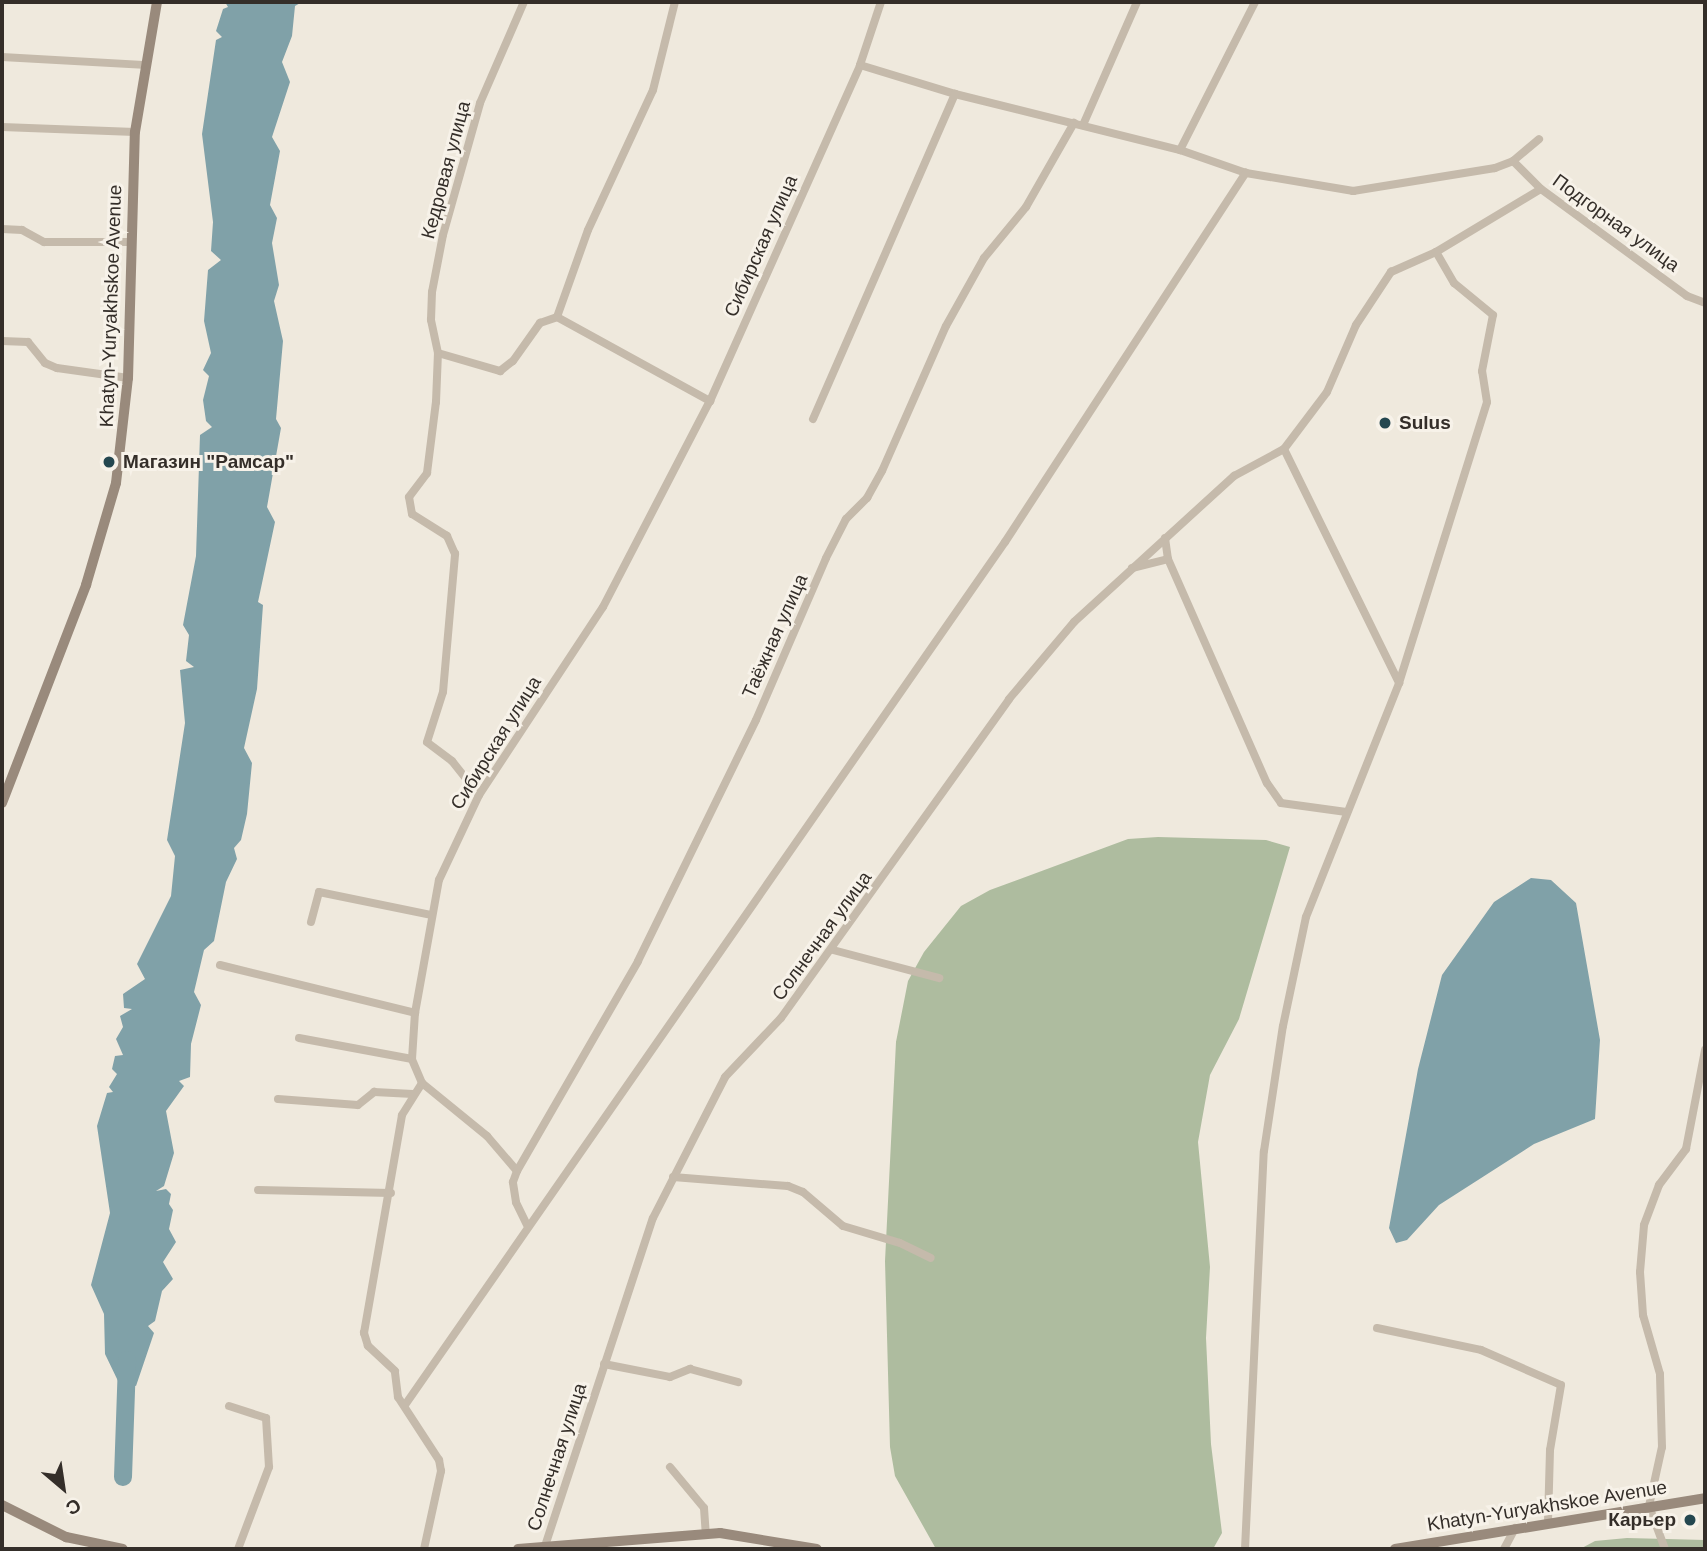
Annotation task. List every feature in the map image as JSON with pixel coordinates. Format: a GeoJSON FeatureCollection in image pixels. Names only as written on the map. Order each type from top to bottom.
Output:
{"type":"FeatureCollection","features":[{"type":"Feature","properties":{"kind":"main road","name":"Khatyn-Yuryakhskoe Avenue"},"geometry":{"type":"LineString","coordinates":[[2,803],[105,528],[123,441],[128,378],[135,132],[143,65],[157,2]]}},
{"type":"Feature","properties":{"kind":"main road","name":"Khatyn-Yuryakhskoe Avenue"},"geometry":{"type":"LineString","coordinates":[[1395,1549],[1705,1498]]}},
{"type":"Feature","properties":{"kind":"main road"},"geometry":{"type":"LineString","coordinates":[[2,1506],[66,1537],[123,1549]]}},
{"type":"Feature","properties":{"kind":"main road"},"geometry":{"type":"LineString","coordinates":[[518,1549],[706,1534],[759,1536],[817,1549]]}},
{"type":"Feature","properties":{"kind":"street","name":"Кедровая улица"},"geometry":{"type":"LineString","coordinates":[[478,795],[452,761],[427,741],[443,692],[455,554],[447,536],[412,514],[409,497],[427,473],[438,353],[430,320],[432,292],[443,235],[480,103],[524,2]]}},
{"type":"Feature","properties":{"kind":"street"},"geometry":{"type":"LineString","coordinates":[[557,317],[589,230],[653,90],[675,2]]}},
{"type":"Feature","properties":{"kind":"street","name":"Сибирская улица"},"geometry":{"type":"LineString","coordinates":[[422,1083],[412,1059],[415,1013],[439,880],[478,795],[603,607],[710,401],[860,65],[881,2]]}},
{"type":"Feature","properties":{"kind":"street","name":"Таёжная улица"},"geometry":{"type":"LineString","coordinates":[[517,1171],[638,961],[756,720],[826,558],[846,519],[867,498],[881,471],[946,326],[984,258],[1026,207],[1079,124],[1137,2]]}},
{"type":"Feature","properties":{"kind":"street"},"geometry":{"type":"LineString","coordinates":[[1180,150],[1255,2]]}},
{"type":"Feature","properties":{"kind":"street"},"geometry":{"type":"LineString","coordinates":[[2,57],[143,65]]}},
{"type":"Feature","properties":{"kind":"street"},"geometry":{"type":"LineString","coordinates":[[860,65],[955,94],[1180,150],[1246,173],[1353,191],[1421,184],[1513,161],[1539,139]]}},
{"type":"Feature","properties":{"kind":"street"},"geometry":{"type":"LineString","coordinates":[[813,419],[955,94]]}},
{"type":"Feature","properties":{"kind":"street"},"geometry":{"type":"LineString","coordinates":[[2,128],[135,132]]}},
{"type":"Feature","properties":{"kind":"street","name":"Подгорная улица"},"geometry":{"type":"LineString","coordinates":[[1513,161],[1541,189],[1687,296],[1705,303]]}},
{"type":"Feature","properties":{"kind":"street"},"geometry":{"type":"LineString","coordinates":[[405,1405],[527,1225],[1005,542],[1246,173]]}},
{"type":"Feature","properties":{"kind":"street"},"geometry":{"type":"LineString","coordinates":[[1399,683],[1284,449],[1332,383],[1372,296],[1391,272],[1436,252],[1541,189]]}},
{"type":"Feature","properties":{"kind":"street"},"geometry":{"type":"LineString","coordinates":[[2,229],[22,230],[44,242],[131,242]]}},
{"type":"Feature","properties":{"kind":"street"},"geometry":{"type":"LineString","coordinates":[[1245,1549],[1264,1151],[1283,1026],[1306,917],[1346,812],[1368,768],[1399,683],[1485,412],[1483,360],[1494,322],[1488,310],[1454,283],[1436,252]]}},
{"type":"Feature","properties":{"kind":"street"},"geometry":{"type":"LineString","coordinates":[[438,353],[500,371],[513,361],[540,323],[557,317],[710,401]]}},
{"type":"Feature","properties":{"kind":"street"},"geometry":{"type":"LineString","coordinates":[[2,341],[28,342],[45,362],[57,368],[128,378]]}},
{"type":"Feature","properties":{"kind":"street","name":"Солнечная улица"},"geometry":{"type":"LineString","coordinates":[[537,1548],[604,1364],[653,1217],[725,1077],[781,1018],[833,950],[1009,699],[1074,622],[1234,476],[1284,449]]}},
{"type":"Feature","properties":{"kind":"street"},"geometry":{"type":"LineString","coordinates":[[1165,538],[1168,559],[1267,783],[1281,803],[1305,810],[1346,812]]}},
{"type":"Feature","properties":{"kind":"street"},"geometry":{"type":"LineString","coordinates":[[1129,569],[1168,559]]}},
{"type":"Feature","properties":{"kind":"street"},"geometry":{"type":"LineString","coordinates":[[311,922],[318,892],[431,915]]}},
{"type":"Feature","properties":{"kind":"street"},"geometry":{"type":"LineString","coordinates":[[833,950],[939,978]]}},
{"type":"Feature","properties":{"kind":"street"},"geometry":{"type":"LineString","coordinates":[[220,965],[415,1013]]}},
{"type":"Feature","properties":{"kind":"street"},"geometry":{"type":"LineString","coordinates":[[299,1038],[412,1059]]}},
{"type":"Feature","properties":{"kind":"street"},"geometry":{"type":"LineString","coordinates":[[1664,1549],[1649,1506],[1662,1447],[1660,1374],[1643,1315],[1640,1272],[1644,1225],[1659,1185],[1686,1149],[1705,1050]]}},
{"type":"Feature","properties":{"kind":"street"},"geometry":{"type":"LineString","coordinates":[[424,1549],[441,1471],[434,1448],[398,1397],[395,1371],[369,1346],[364,1333],[391,1193],[402,1115],[422,1083],[487,1136],[517,1171],[513,1182],[516,1202],[527,1225]]}},
{"type":"Feature","properties":{"kind":"street"},"geometry":{"type":"LineString","coordinates":[[278,1098],[358,1105],[374,1092],[413,1094]]}},
{"type":"Feature","properties":{"kind":"street"},"geometry":{"type":"LineString","coordinates":[[673,1177],[788,1186],[803,1192],[843,1226],[900,1242],[932,1258]]}},
{"type":"Feature","properties":{"kind":"street"},"geometry":{"type":"LineString","coordinates":[[258,1190],[391,1193]]}},
{"type":"Feature","properties":{"kind":"street"},"geometry":{"type":"LineString","coordinates":[[1377,1328],[1480,1350],[1561,1385],[1550,1450],[1548,1522]]}},
{"type":"Feature","properties":{"kind":"street"},"geometry":{"type":"LineString","coordinates":[[604,1364],[670,1377],[690,1369],[738,1382]]}},
{"type":"Feature","properties":{"kind":"street"},"geometry":{"type":"LineString","coordinates":[[229,1406],[266,1418],[269,1467],[238,1549]]}},
{"type":"Feature","properties":{"kind":"street"},"geometry":{"type":"LineString","coordinates":[[670,1467],[704,1508],[706,1534]]}},
{"type":"Feature","properties":{"kind":"street"},"geometry":{"type":"LineString","coordinates":[[1504,1549],[1516,1528]]}},
{"type":"Feature","properties":{"kind":"green space"},"geometry":{"type":"Polygon","coordinates":[[[1158,837],[1266,840],[1290,847],[1239,1019],[1210,1075],[1198,1142],[1210,1267],[1206,1338],[1211,1444],[1222,1533],[1213,1549],[936,1549],[895,1476],[890,1447],[885,1261],[896,1042],[908,981],[924,952],[961,906],[990,890],[1128,839],[1158,837]]]}},
{"type":"Feature","properties":{"kind":"green space"},"geometry":{"type":"Polygon","coordinates":[[[1627,1538],[1705,1540],[1705,1549],[1580,1549],[1595,1541],[1627,1538]]]}},
{"type":"Feature","properties":{"kind":"water"},"geometry":{"type":"Polygon","coordinates":[[[225,2],[302,2],[295,6],[292,36],[282,62],[290,82],[272,137],[280,151],[270,205],[277,218],[272,243],[279,285],[274,301],[283,341],[276,419],[281,428],[267,507],[275,522],[258,602],[263,605],[257,689],[244,748],[252,763],[247,814],[241,840],[234,848],[237,859],[226,882],[214,941],[204,950],[194,992],[201,1005],[191,1044],[190,1077],[179,1081],[184,1086],[166,1111],[174,1153],[164,1186],[156,1191],[166,1189],[171,1194],[169,1204],[173,1210],[169,1229],[176,1242],[163,1262],[173,1279],[162,1291],[155,1321],[148,1326],[154,1333],[136,1386],[118,1381],[105,1354],[104,1314],[91,1285],[110,1213],[97,1126],[107,1093],[113,1092],[109,1087],[117,1074],[112,1069],[115,1056],[123,1055],[116,1039],[123,1027],[120,1016],[132,1009],[124,1008],[123,994],[145,979],[137,964],[171,896],[175,856],[167,840],[185,723],[180,670],[194,667],[186,661],[189,635],[183,625],[196,556],[200,435],[212,427],[206,421],[203,400],[209,376],[203,370],[211,353],[204,321],[208,270],[221,260],[211,251],[213,222],[202,134],[216,40],[222,37],[216,31],[223,9],[228,7],[225,2]]]}},
{"type":"Feature","properties":{"kind":"water"},"geometry":{"type":"Polygon","coordinates":[[[1531,878],[1551,880],[1576,903],[1600,1040],[1595,1119],[1534,1144],[1439,1205],[1407,1240],[1396,1243],[1389,1228],[1418,1069],[1442,975],[1494,902],[1531,878]]]}},
{"type":"Feature","properties":{"kind":"waterway"},"geometry":{"type":"LineString","coordinates":[[123,1477],[127,1360]]}},
{"type":"Feature","properties":{"kind":"place","name":"Sulus"},"geometry":{"type":"Point","coordinates":[1385,423]}},
{"type":"Feature","properties":{"kind":"place","name":"Магазин \"Рамсар\""},"geometry":{"type":"Point","coordinates":[109,462]}},
{"type":"Feature","properties":{"kind":"place","name":"Карьер"},"geometry":{"type":"Point","coordinates":[1690,1520]}}]}
